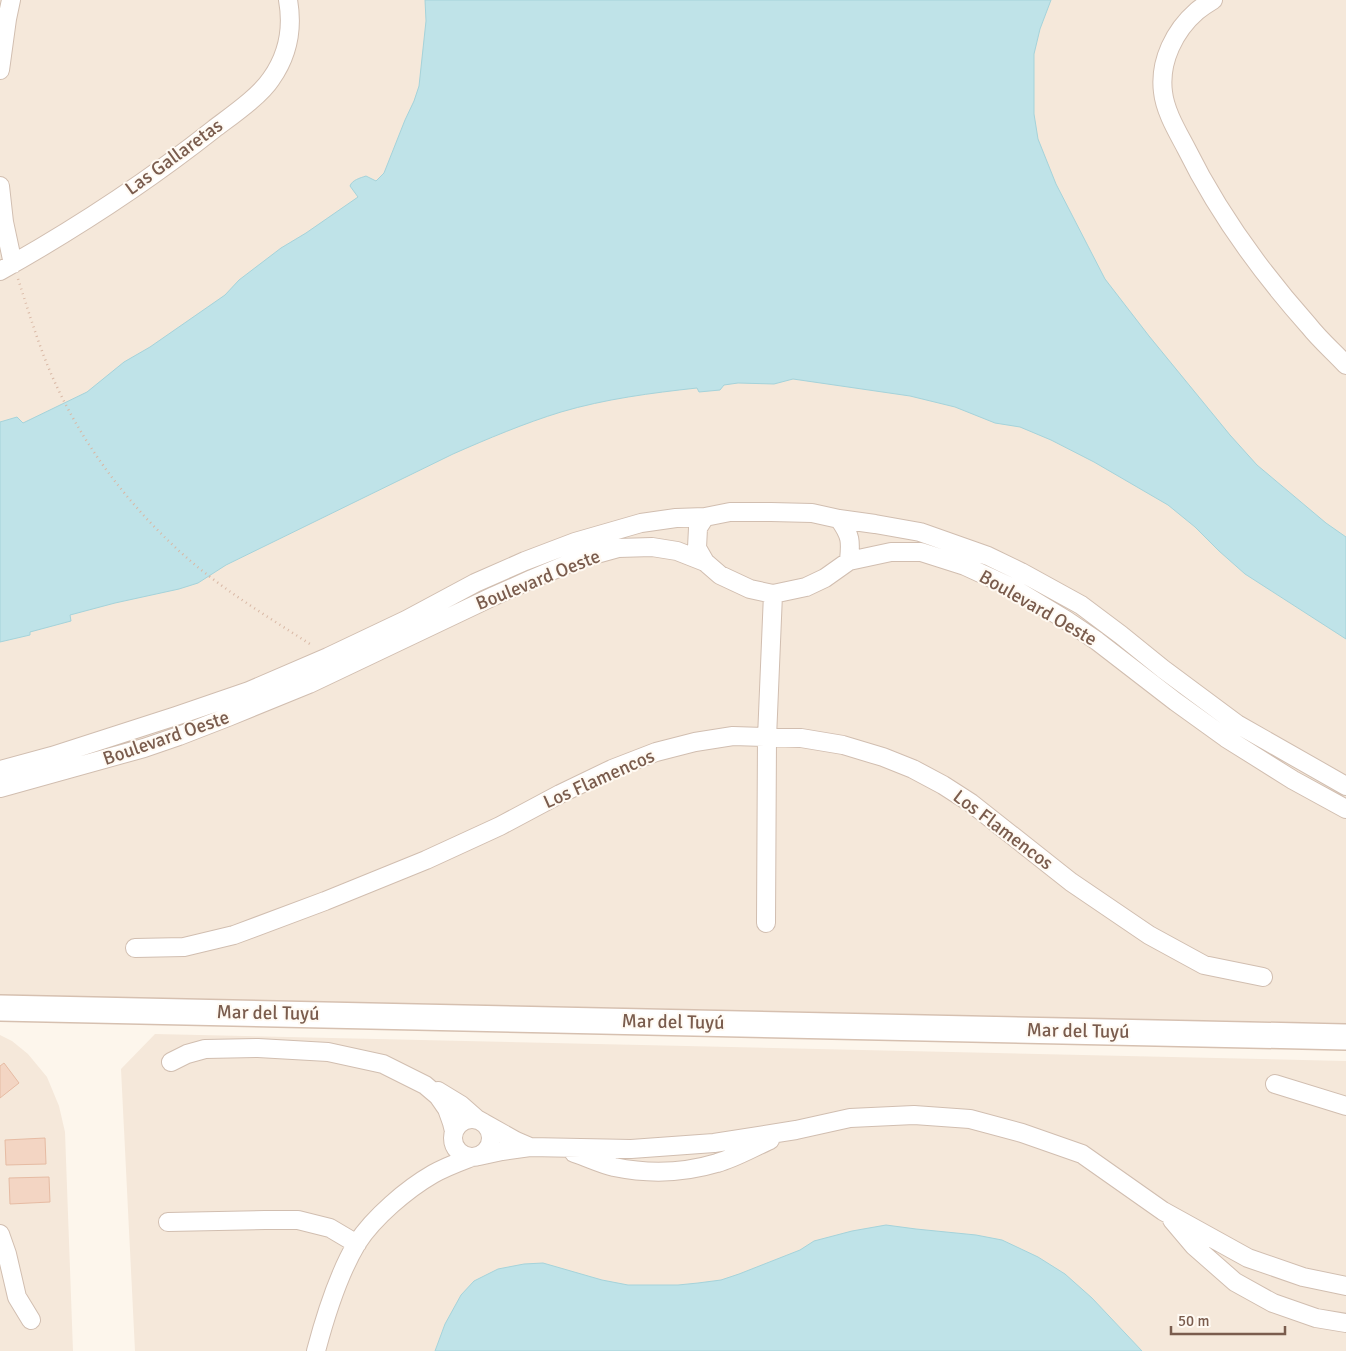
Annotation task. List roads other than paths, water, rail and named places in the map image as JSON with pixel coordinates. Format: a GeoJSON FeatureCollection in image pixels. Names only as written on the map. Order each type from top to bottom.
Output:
{"type":"FeatureCollection","features":[{"type":"Feature","properties":{"kind":"street"},"geometry":{"type":"LineString","coordinates":[[0,70],[11,0]]}},
{"type":"Feature","properties":{"kind":"street","name":"Las Gallaretas"},"geometry":{"type":"LineString","coordinates":[[6,267],[96,214],[176,159],[252,99],[270,81],[279,67],[287,48],[290,30],[288,0]]}},
{"type":"Feature","properties":{"kind":"street"},"geometry":{"type":"LineString","coordinates":[[1213,0],[1198,10],[1183,26],[1168,51],[1163,68],[1163,92],[1168,108],[1176,129],[1196,168],[1234,230],[1275,286],[1310,328],[1346,365]]}},
{"type":"Feature","properties":{"kind":"street"},"geometry":{"type":"LineString","coordinates":[[0,186],[6,267]]}},
{"type":"Feature","properties":{"kind":"street","name":"Boulevard Oeste"},"geometry":{"type":"LineString","coordinates":[[0,788],[53,765],[176,716],[249,690],[328,657],[406,620],[475,583],[575,542],[641,523],[676,518],[705,517],[730,512],[812,513],[920,532],[988,556],[1021,572],[1081,606],[1237,724],[1346,786]]}},
{"type":"Feature","properties":{"kind":"street"},"geometry":{"type":"LineString","coordinates":[[705,517],[698,528],[697,548],[705,562]]}},
{"type":"Feature","properties":{"kind":"street"},"geometry":{"type":"LineString","coordinates":[[839,519],[848,532],[851,543],[849,561]]}},
{"type":"Feature","properties":{"kind":"street","name":"Boulevard Oeste"},"geometry":{"type":"LineString","coordinates":[[0,770],[53,765],[144,748],[179,736],[309,684],[532,579],[582,558],[618,548],[652,547],[677,551],[705,562],[720,575],[750,589],[773,594],[806,587],[826,578],[849,561],[891,552],[921,552],[965,566],[1013,588],[1066,620],[1226,738],[1293,780],[1346,809]]}},
{"type":"Feature","properties":{"kind":"street"},"geometry":{"type":"LineString","coordinates":[[525,561],[532,579]]}},
{"type":"Feature","properties":{"kind":"street"},"geometry":{"type":"LineString","coordinates":[[1013,588],[1021,572]]}},
{"type":"Feature","properties":{"kind":"street"},"geometry":{"type":"LineString","coordinates":[[766,923],[767,738],[773,594]]}},
{"type":"Feature","properties":{"kind":"street"},"geometry":{"type":"LineString","coordinates":[[302,668],[309,684]]}},
{"type":"Feature","properties":{"kind":"street"},"geometry":{"type":"LineString","coordinates":[[1226,738],[1237,724]]}},
{"type":"Feature","properties":{"kind":"street","name":"Los Flamencos"},"geometry":{"type":"LineString","coordinates":[[135,948],[184,948],[234,935],[426,860],[500,826],[612,769],[656,752],[695,742],[733,736],[801,738],[843,745],[883,756],[913,769],[971,803],[1071,882],[1149,935],[1204,965],[1263,977]]}},
{"type":"Feature","properties":{"kind":"street","name":"Mar del Tuyú"},"geometry":{"type":"LineString","coordinates":[[0,1008],[1346,1037]]}},
{"type":"Feature","properties":{"kind":"street"},"geometry":{"type":"LineString","coordinates":[[172,1062],[187,1054],[205,1049],[258,1048],[328,1052],[383,1064],[443,1093],[481,1121],[491,1134],[491,1141],[485,1152],[435,1173],[415,1185],[374,1221],[357,1244],[342,1275],[323,1324],[316,1351]]}},
{"type":"Feature","properties":{"kind":"street"},"geometry":{"type":"LineString","coordinates":[[1275,1084],[1346,1106]]}},
{"type":"Feature","properties":{"kind":"street"},"geometry":{"type":"LineString","coordinates":[[425,1085],[438,1096],[447,1109],[452,1123],[453,1143],[456,1149],[466,1156],[476,1157],[530,1147],[631,1149],[714,1143],[796,1130],[850,1118],[914,1114],[970,1120],[1022,1133],[1082,1154],[1163,1211],[1248,1258],[1303,1277],[1346,1286]]}},
{"type":"Feature","properties":{"kind":"street"},"geometry":{"type":"LineString","coordinates":[[435,1173],[445,1159],[453,1134],[461,1122],[472,1118],[530,1147]]}},
{"type":"Feature","properties":{"kind":"street"},"geometry":{"type":"LineString","coordinates":[[560,1148],[612,1166],[632,1170],[665,1172],[693,1169],[719,1163],[796,1130]]}},
{"type":"Feature","properties":{"kind":"street"},"geometry":{"type":"LineString","coordinates":[[714,1143],[719,1163]]}},
{"type":"Feature","properties":{"kind":"street"},"geometry":{"type":"LineString","coordinates":[[631,1149],[632,1170]]}},
{"type":"Feature","properties":{"kind":"street"},"geometry":{"type":"LineString","coordinates":[[1163,1211],[1194,1246],[1235,1282],[1273,1303],[1316,1318],[1346,1323]]}},
{"type":"Feature","properties":{"kind":"street"},"geometry":{"type":"LineString","coordinates":[[168,1222],[298,1220],[330,1228],[357,1244]]}},
{"type":"Feature","properties":{"kind":"street"},"geometry":{"type":"LineString","coordinates":[[0,1234],[7,1254],[16,1297],[31,1320]]}},
{"type":"Feature","properties":{"kind":"street"},"geometry":{"type":"LineString","coordinates":[[1235,1282],[1248,1258]]}},
{"type":"Feature","properties":{"kind":"water"},"geometry":{"type":"Polygon","coordinates":[[[425,0],[1051,0],[1040,29],[1034,54],[1034,114],[1038,139],[1056,184],[1105,279],[1230,435],[1257,465],[1326,523],[1346,537],[1346,639],[1245,574],[1195,527],[1168,505],[1094,462],[1051,440],[1020,427],[995,423],[955,407],[910,396],[793,379],[774,384],[738,383],[724,385],[720,390],[699,392],[697,388],[645,394],[594,403],[547,416],[453,454],[226,565],[198,583],[70,615],[71,621],[30,632],[30,635],[0,642],[0,422],[17,417],[23,423],[87,392],[124,362],[150,347],[225,295],[239,280],[281,248],[358,197],[350,186],[354,181],[366,176],[376,181],[384,173],[419,86],[426,21],[425,0]]]}},
{"type":"Feature","properties":{"kind":"water"},"geometry":{"type":"Polygon","coordinates":[[[886,1225],[976,1235],[1002,1240],[1038,1257],[1065,1274],[1092,1298],[1142,1351],[435,1351],[445,1324],[461,1295],[474,1281],[498,1269],[524,1264],[543,1263],[602,1280],[628,1285],[698,1283],[721,1280],[739,1274],[800,1250],[814,1241],[852,1231],[886,1225]]]}}]}
